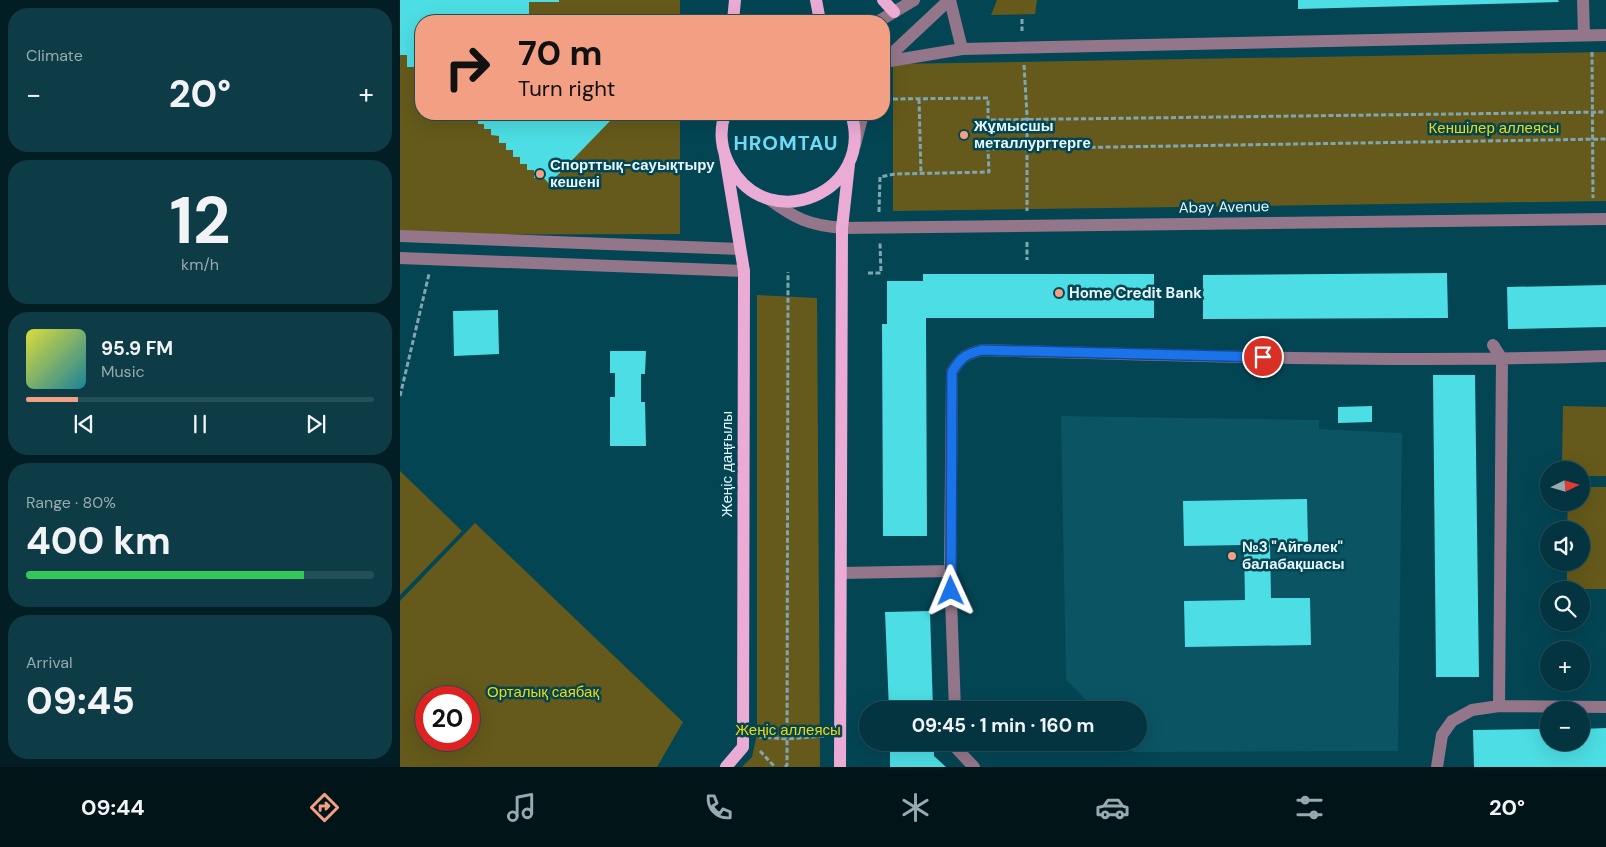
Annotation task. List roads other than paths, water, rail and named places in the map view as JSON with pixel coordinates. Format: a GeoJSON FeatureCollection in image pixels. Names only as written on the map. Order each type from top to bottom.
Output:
{"type":"FeatureCollection","features":[{"type":"Feature","properties":{"kind":"main road"},"geometry":{"type":"LineString","coordinates":[[734,15],[735,0]]}},
{"type":"Feature","properties":{"kind":"main road"},"geometry":{"type":"LineString","coordinates":[[816,0],[819,15]]}},
{"type":"Feature","properties":{"kind":"main road"},"geometry":{"type":"LineString","coordinates":[[883,0],[894,12]]}},
{"type":"Feature","properties":{"kind":"main road","name":"Жеңіс даңғылы"},"geometry":{"type":"LineString","coordinates":[[723,120],[721,136],[744,271],[743,747],[726,767]]}},
{"type":"Feature","properties":{"kind":"main road"},"geometry":{"type":"LineString","coordinates":[[840,767],[842,228],[849,164],[855,145],[853,120]]}},
{"type":"Feature","properties":{"kind":"main road"},"geometry":{"type":"LineString","coordinates":[[724,156],[735,176],[750,191],[770,200],[789,202],[807,200],[824,192],[838,180],[849,164]]}},
{"type":"Feature","properties":{"kind":"street"},"geometry":{"type":"LineString","coordinates":[[889,15],[914,0]]}},
{"type":"Feature","properties":{"kind":"street"},"geometry":{"type":"LineString","coordinates":[[890,56],[950,0],[962,49]]}},
{"type":"Feature","properties":{"kind":"street"},"geometry":{"type":"LineString","coordinates":[[1583,0],[1588,35]]}},
{"type":"Feature","properties":{"kind":"street"},"geometry":{"type":"LineString","coordinates":[[890,61],[962,49],[1606,35]]}},
{"type":"Feature","properties":{"kind":"street"},"geometry":{"type":"LineString","coordinates":[[855,145],[861,120]]}},
{"type":"Feature","properties":{"kind":"street","name":"Abay Avenue"},"geometry":{"type":"LineString","coordinates":[[770,200],[789,214],[803,221],[820,226],[842,228],[1606,219]]}},
{"type":"Feature","properties":{"kind":"street"},"geometry":{"type":"LineString","coordinates":[[400,236],[740,249]]}},
{"type":"Feature","properties":{"kind":"street"},"geometry":{"type":"LineString","coordinates":[[400,258],[744,271]]}},
{"type":"Feature","properties":{"kind":"street"},"geometry":{"type":"LineString","coordinates":[[1493,344],[1502,359],[1499,706]]}},
{"type":"Feature","properties":{"kind":"street"},"geometry":{"type":"LineString","coordinates":[[956,701],[950,571],[952,372],[959,360],[969,354],[982,350],[1335,359],[1502,359],[1606,356]]}},
{"type":"Feature","properties":{"kind":"street"},"geometry":{"type":"LineString","coordinates":[[841,573],[950,571]]}},
{"type":"Feature","properties":{"kind":"street"},"geometry":{"type":"LineString","coordinates":[[1437,767],[1442,735],[1452,721],[1472,710],[1499,706],[1606,707]]}},
{"type":"Feature","properties":{"kind":"street"},"geometry":{"type":"LineString","coordinates":[[959,751],[974,767]]}},
{"type":"Feature","properties":{"kind":"place","name":"Жұмысшы металлургтерге"},"geometry":{"type":"Point","coordinates":[964,135]}},
{"type":"Feature","properties":{"kind":"place","name":"Спорттық-сауықтыру кешені"},"geometry":{"type":"Point","coordinates":[540,174]}},
{"type":"Feature","properties":{"kind":"place","name":"Home Credit Bank"},"geometry":{"type":"Point","coordinates":[1059,293]}},
{"type":"Feature","properties":{"kind":"place","name":"№3 \"Айгөлек\" балабақшасы"},"geometry":{"type":"Point","coordinates":[1232,556]}},
{"type":"Feature","properties":{"kind":"district","name":"HROMTAU"},"geometry":{"type":"Point","coordinates":[786,143]}},
{"type":"Feature","properties":{"kind":"park label","name":"Кеншілер аллеясы"},"geometry":{"type":"Point","coordinates":[1494,128]}},
{"type":"Feature","properties":{"kind":"park label","name":"Орталық саябақ"},"geometry":{"type":"Point","coordinates":[543,692]}},
{"type":"Feature","properties":{"kind":"park label","name":"Жеңіс аллеясы"},"geometry":{"type":"Point","coordinates":[788,730]}}]}
